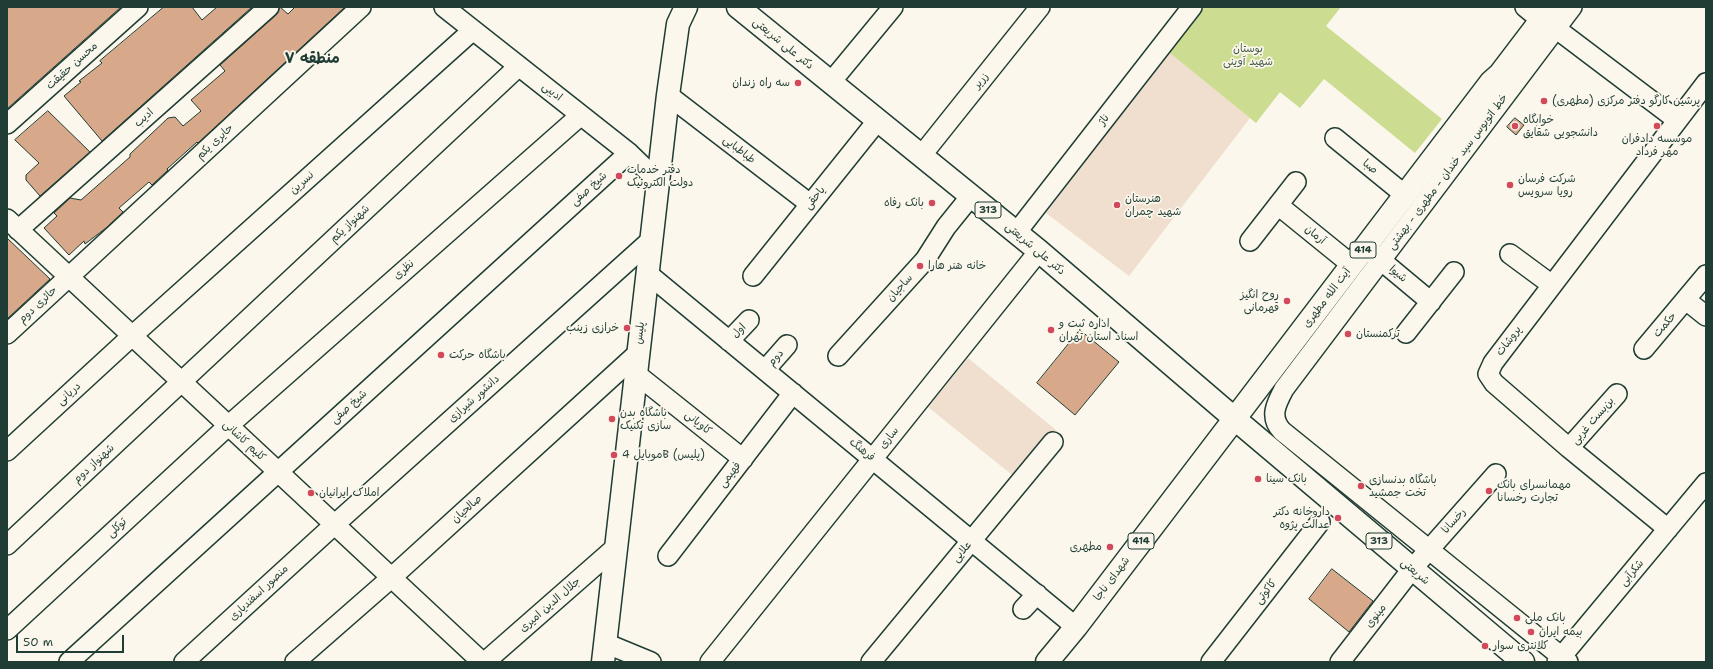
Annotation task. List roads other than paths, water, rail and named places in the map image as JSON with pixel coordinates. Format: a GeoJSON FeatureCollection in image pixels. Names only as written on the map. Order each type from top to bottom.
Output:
{"type":"FeatureCollection","features":[{"type":"Feature","properties":{"kind":"main road","name":"پلیس"},"geometry":{"type":"LineString","coordinates":[[604,652],[650,241],[668,95],[678,24],[686,7]]}},
{"type":"Feature","properties":{"kind":"main road","name":"دکتر علی شریعتی"},"geometry":{"type":"LineString","coordinates":[[738,7],[1039,252],[1235,419]]}},
{"type":"Feature","properties":{"kind":"main road","name":"آیت الله مطهری"},"geometry":{"type":"LineString","coordinates":[[1235,419],[1352,265],[1373,254],[1405,195],[1492,82],[1495,70],[1542,14]]}},
{"type":"Feature","properties":{"kind":"main road","name":"شریعتی"},"geometry":{"type":"LineString","coordinates":[[1235,419],[1412,569],[1513,659]]}},
{"type":"Feature","properties":{"kind":"main road","name":"شهدای ناجا"},"geometry":{"type":"LineString","coordinates":[[1047,662],[1076,627],[1235,419]]}},
{"type":"Feature","properties":{"kind":"main road"},"geometry":{"type":"LineString","coordinates":[[1052,662],[1062,643]]}},
{"type":"Feature","properties":{"kind":"street","name":"محسن حقیقت"},"geometry":{"type":"LineString","coordinates":[[7,124],[138,7]]}},
{"type":"Feature","properties":{"kind":"street","name":"ادیب"},"geometry":{"type":"LineString","coordinates":[[13,225],[269,7]]}},
{"type":"Feature","properties":{"kind":"street","name":"حایری یکم"},"geometry":{"type":"LineString","coordinates":[[68,277],[361,7]]}},
{"type":"Feature","properties":{"kind":"street","name":"ادیبی"},"geometry":{"type":"LineString","coordinates":[[444,7],[629,152],[658,181]]}},
{"type":"Feature","properties":{"kind":"street"},"geometry":{"type":"LineString","coordinates":[[830,82],[893,7]]}},
{"type":"Feature","properties":{"kind":"street","name":"زریر"},"geometry":{"type":"LineString","coordinates":[[921,156],[1040,7]]}},
{"type":"Feature","properties":{"kind":"street","name":"ناژ"},"geometry":{"type":"LineString","coordinates":[[1016,233],[1192,7]]}},
{"type":"Feature","properties":{"kind":"street","name":"خط اتوبوس سید خندان - مطهری - بهشتی"},"geometry":{"type":"LineString","coordinates":[[1562,660],[1282,431],[1274,420],[1276,407],[1284,389],[1373,254],[1542,14],[1572,7]]}},
{"type":"Feature","properties":{"kind":"street"},"geometry":{"type":"LineString","coordinates":[[1542,14],[1677,120]]}},
{"type":"Feature","properties":{"kind":"street","name":"نسرین"},"geometry":{"type":"LineString","coordinates":[[132,336],[473,30]]}},
{"type":"Feature","properties":{"kind":"street","name":"شهنواز یکم"},"geometry":{"type":"LineString","coordinates":[[181,382],[519,66]]}},
{"type":"Feature","properties":{"kind":"street","name":"پروشات"},"geometry":{"type":"LineString","coordinates":[[1668,529],[1569,448],[1494,383],[1488,374],[1493,363],[1706,82]]}},
{"type":"Feature","properties":{"kind":"street","name":"طباطبایی"},"geometry":{"type":"LineString","coordinates":[[668,95],[810,204]]}},
{"type":"Feature","properties":{"kind":"street","name":"نظری"},"geometry":{"type":"LineString","coordinates":[[228,426],[581,115]]}},
{"type":"Feature","properties":{"kind":"street","name":"یاحقی"},"geometry":{"type":"LineString","coordinates":[[753,276],[878,120]]}},
{"type":"Feature","properties":{"kind":"street","name":"صبا"},"geometry":{"type":"LineString","coordinates":[[1335,138],[1405,195]]}},
{"type":"Feature","properties":{"kind":"street","name":"شیخ صفی"},"geometry":{"type":"LineString","coordinates":[[69,662],[629,152]]}},
{"type":"Feature","properties":{"kind":"street"},"geometry":{"type":"LineString","coordinates":[[1250,241],[1296,182]]}},
{"type":"Feature","properties":{"kind":"street","name":"ساجیان"},"geometry":{"type":"LineString","coordinates":[[838,356],[925,260],[946,226],[971,196]]}},
{"type":"Feature","properties":{"kind":"street","name":"آرمان"},"geometry":{"type":"LineString","coordinates":[[1278,205],[1352,265]]}},
{"type":"Feature","properties":{"kind":"street","name":"کلیم کاشانی"},"geometry":{"type":"LineString","coordinates":[[13,225],[483,662]]}},
{"type":"Feature","properties":{"kind":"street","name":"دانشور شیرازی"},"geometry":{"type":"LineString","coordinates":[[334,525],[650,241]]}},
{"type":"Feature","properties":{"kind":"street","name":"ساری"},"geometry":{"type":"LineString","coordinates":[[710,662],[1039,252]]}},
{"type":"Feature","properties":{"kind":"street","name":"شیوا"},"geometry":{"type":"LineString","coordinates":[[1373,254],[1431,302]]}},
{"type":"Feature","properties":{"kind":"street"},"geometry":{"type":"LineString","coordinates":[[1510,254],[1552,285]]}},
{"type":"Feature","properties":{"kind":"street"},"geometry":{"type":"LineString","coordinates":[[1406,333],[1454,272]]}},
{"type":"Feature","properties":{"kind":"street","name":"فرهنگ"},"geometry":{"type":"LineString","coordinates":[[647,273],[1076,627]]}},
{"type":"Feature","properties":{"kind":"street","name":"حکمت"},"geometry":{"type":"LineString","coordinates":[[1644,349],[1706,274]]}},
{"type":"Feature","properties":{"kind":"street","name":"حائری دوم"},"geometry":{"type":"LineString","coordinates":[[7,334],[68,277]]}},
{"type":"Feature","properties":{"kind":"street"},"geometry":{"type":"LineString","coordinates":[[1686,300],[1706,316]]}},
{"type":"Feature","properties":{"kind":"street","name":"اول"},"geometry":{"type":"LineString","coordinates":[[729,341],[749,320]]}},
{"type":"Feature","properties":{"kind":"street","name":"دریانی"},"geometry":{"type":"LineString","coordinates":[[7,451],[132,336]]}},
{"type":"Feature","properties":{"kind":"street","name":"دوم"},"geometry":{"type":"LineString","coordinates":[[765,370],[787,345]]}},
{"type":"Feature","properties":{"kind":"street","name":"کاویانی"},"geometry":{"type":"LineString","coordinates":[[636,364],[742,459]]}},
{"type":"Feature","properties":{"kind":"street","name":"صالحیان"},"geometry":{"type":"LineString","coordinates":[[295,662],[636,364]]}},
{"type":"Feature","properties":{"kind":"street","name":"شهنواز دوم"},"geometry":{"type":"LineString","coordinates":[[7,545],[181,382]]}},
{"type":"Feature","properties":{"kind":"street","name":"فهیمی"},"geometry":{"type":"LineString","coordinates":[[668,556],[793,393]]}},
{"type":"Feature","properties":{"kind":"street","name":"بن‌بست غربی"},"geometry":{"type":"LineString","coordinates":[[1569,448],[1616,394]]}},
{"type":"Feature","properties":{"kind":"street","name":"توکلی"},"geometry":{"type":"LineString","coordinates":[[7,630],[228,426]]}},
{"type":"Feature","properties":{"kind":"street","name":"علایی"},"geometry":{"type":"LineString","coordinates":[[871,662],[1053,442]]}},
{"type":"Feature","properties":{"kind":"street","name":"رخسانا"},"geometry":{"type":"LineString","coordinates":[[1412,569],[1496,474]]}},
{"type":"Feature","properties":{"kind":"street","name":"شکرآبی"},"geometry":{"type":"LineString","coordinates":[[1562,660],[1706,483]]}},
{"type":"Feature","properties":{"kind":"street","name":"کاکوتی"},"geometry":{"type":"LineString","coordinates":[[1211,662],[1320,522]]}},
{"type":"Feature","properties":{"kind":"street","name":"منصور اسفندیاری"},"geometry":{"type":"LineString","coordinates":[[184,662],[334,525]]}},
{"type":"Feature","properties":{"kind":"street","name":"جلال الدین امیری"},"geometry":{"type":"LineString","coordinates":[[483,662],[615,548]]}},
{"type":"Feature","properties":{"kind":"street","name":"مینوی"},"geometry":{"type":"LineString","coordinates":[[1340,662],[1412,569]]}},
{"type":"Feature","properties":{"kind":"street"},"geometry":{"type":"LineString","coordinates":[[1023,609],[1037,594]]}},
{"type":"Feature","properties":{"kind":"street"},"geometry":{"type":"LineString","coordinates":[[604,652],[650,662]]}},
{"type":"Feature","properties":{"kind":"place","name":"سه راه زندان"},"geometry":{"type":"Point","coordinates":[798,83]}},
{"type":"Feature","properties":{"kind":"place","name":"پرشین کارگو دفتر مرکزی (مطهری)"},"geometry":{"type":"Point","coordinates":[1544,101]}},
{"type":"Feature","properties":{"kind":"place","name":"خوابگاه دانشجویی شقایق"},"geometry":{"type":"Point","coordinates":[1515,126]}},
{"type":"Feature","properties":{"kind":"place","name":"موسسه دادفران مهر فرداد"},"geometry":{"type":"Point","coordinates":[1657,126]}},
{"type":"Feature","properties":{"kind":"place","name":"دفتر خدمات دولت الکترونیک"},"geometry":{"type":"Point","coordinates":[619,176]}},
{"type":"Feature","properties":{"kind":"place","name":"شرکت فرسان رویا سرویس"},"geometry":{"type":"Point","coordinates":[1510,185]}},
{"type":"Feature","properties":{"kind":"place","name":"بانک رفاه"},"geometry":{"type":"Point","coordinates":[932,203]}},
{"type":"Feature","properties":{"kind":"place","name":"هنرستان شهید چمران"},"geometry":{"type":"Point","coordinates":[1117,205]}},
{"type":"Feature","properties":{"kind":"place","name":"خانه هنر هارا"},"geometry":{"type":"Point","coordinates":[920,266]}},
{"type":"Feature","properties":{"kind":"place","name":"روح انگیز قهرمانی"},"geometry":{"type":"Point","coordinates":[1287,301]}},
{"type":"Feature","properties":{"kind":"place","name":"خرازی زینب"},"geometry":{"type":"Point","coordinates":[627,328]}},
{"type":"Feature","properties":{"kind":"place","name":"اداره ثبت و اسناد استان تهران"},"geometry":{"type":"Point","coordinates":[1051,330]}},
{"type":"Feature","properties":{"kind":"place","name":"ترکمنستان"},"geometry":{"type":"Point","coordinates":[1348,334]}},
{"type":"Feature","properties":{"kind":"place","name":"باشگاه حرکت"},"geometry":{"type":"Point","coordinates":[441,355]}},
{"type":"Feature","properties":{"kind":"place","name":"باشگاه بدن سازی تکنیک"},"geometry":{"type":"Point","coordinates":[612,419]}},
{"type":"Feature","properties":{"kind":"place","name":"موبایل 4B (پلیس)"},"geometry":{"type":"Point","coordinates":[614,455]}},
{"type":"Feature","properties":{"kind":"place","name":"بانک سینا"},"geometry":{"type":"Point","coordinates":[1258,479]}},
{"type":"Feature","properties":{"kind":"place","name":"باشگاه بدنسازى تخت جمشيد"},"geometry":{"type":"Point","coordinates":[1361,486]}},
{"type":"Feature","properties":{"kind":"place","name":"مهمانسرای بانک تجارت رخسانا"},"geometry":{"type":"Point","coordinates":[1489,491]}},
{"type":"Feature","properties":{"kind":"place","name":"املاک ایرانیان"},"geometry":{"type":"Point","coordinates":[311,493]}},
{"type":"Feature","properties":{"kind":"place","name":"داروخانه دکتر عدالت پژوه"},"geometry":{"type":"Point","coordinates":[1338,518]}},
{"type":"Feature","properties":{"kind":"place","name":"مطهری"},"geometry":{"type":"Point","coordinates":[1110,547]}},
{"type":"Feature","properties":{"kind":"place","name":"بانک ملی"},"geometry":{"type":"Point","coordinates":[1517,618]}},
{"type":"Feature","properties":{"kind":"place","name":"بیمه ایران"},"geometry":{"type":"Point","coordinates":[1531,632]}},
{"type":"Feature","properties":{"kind":"place","name":"کلانتری سوار"},"geometry":{"type":"Point","coordinates":[1485,646]}},
{"type":"Feature","properties":{"kind":"district","name":"منطقه ۷"},"geometry":{"type":"Point","coordinates":[312,59]}},
{"type":"Feature","properties":{"kind":"park label","name":"بوستان شهید آوینی"},"geometry":{"type":"Point","coordinates":[1248,55]}}]}
